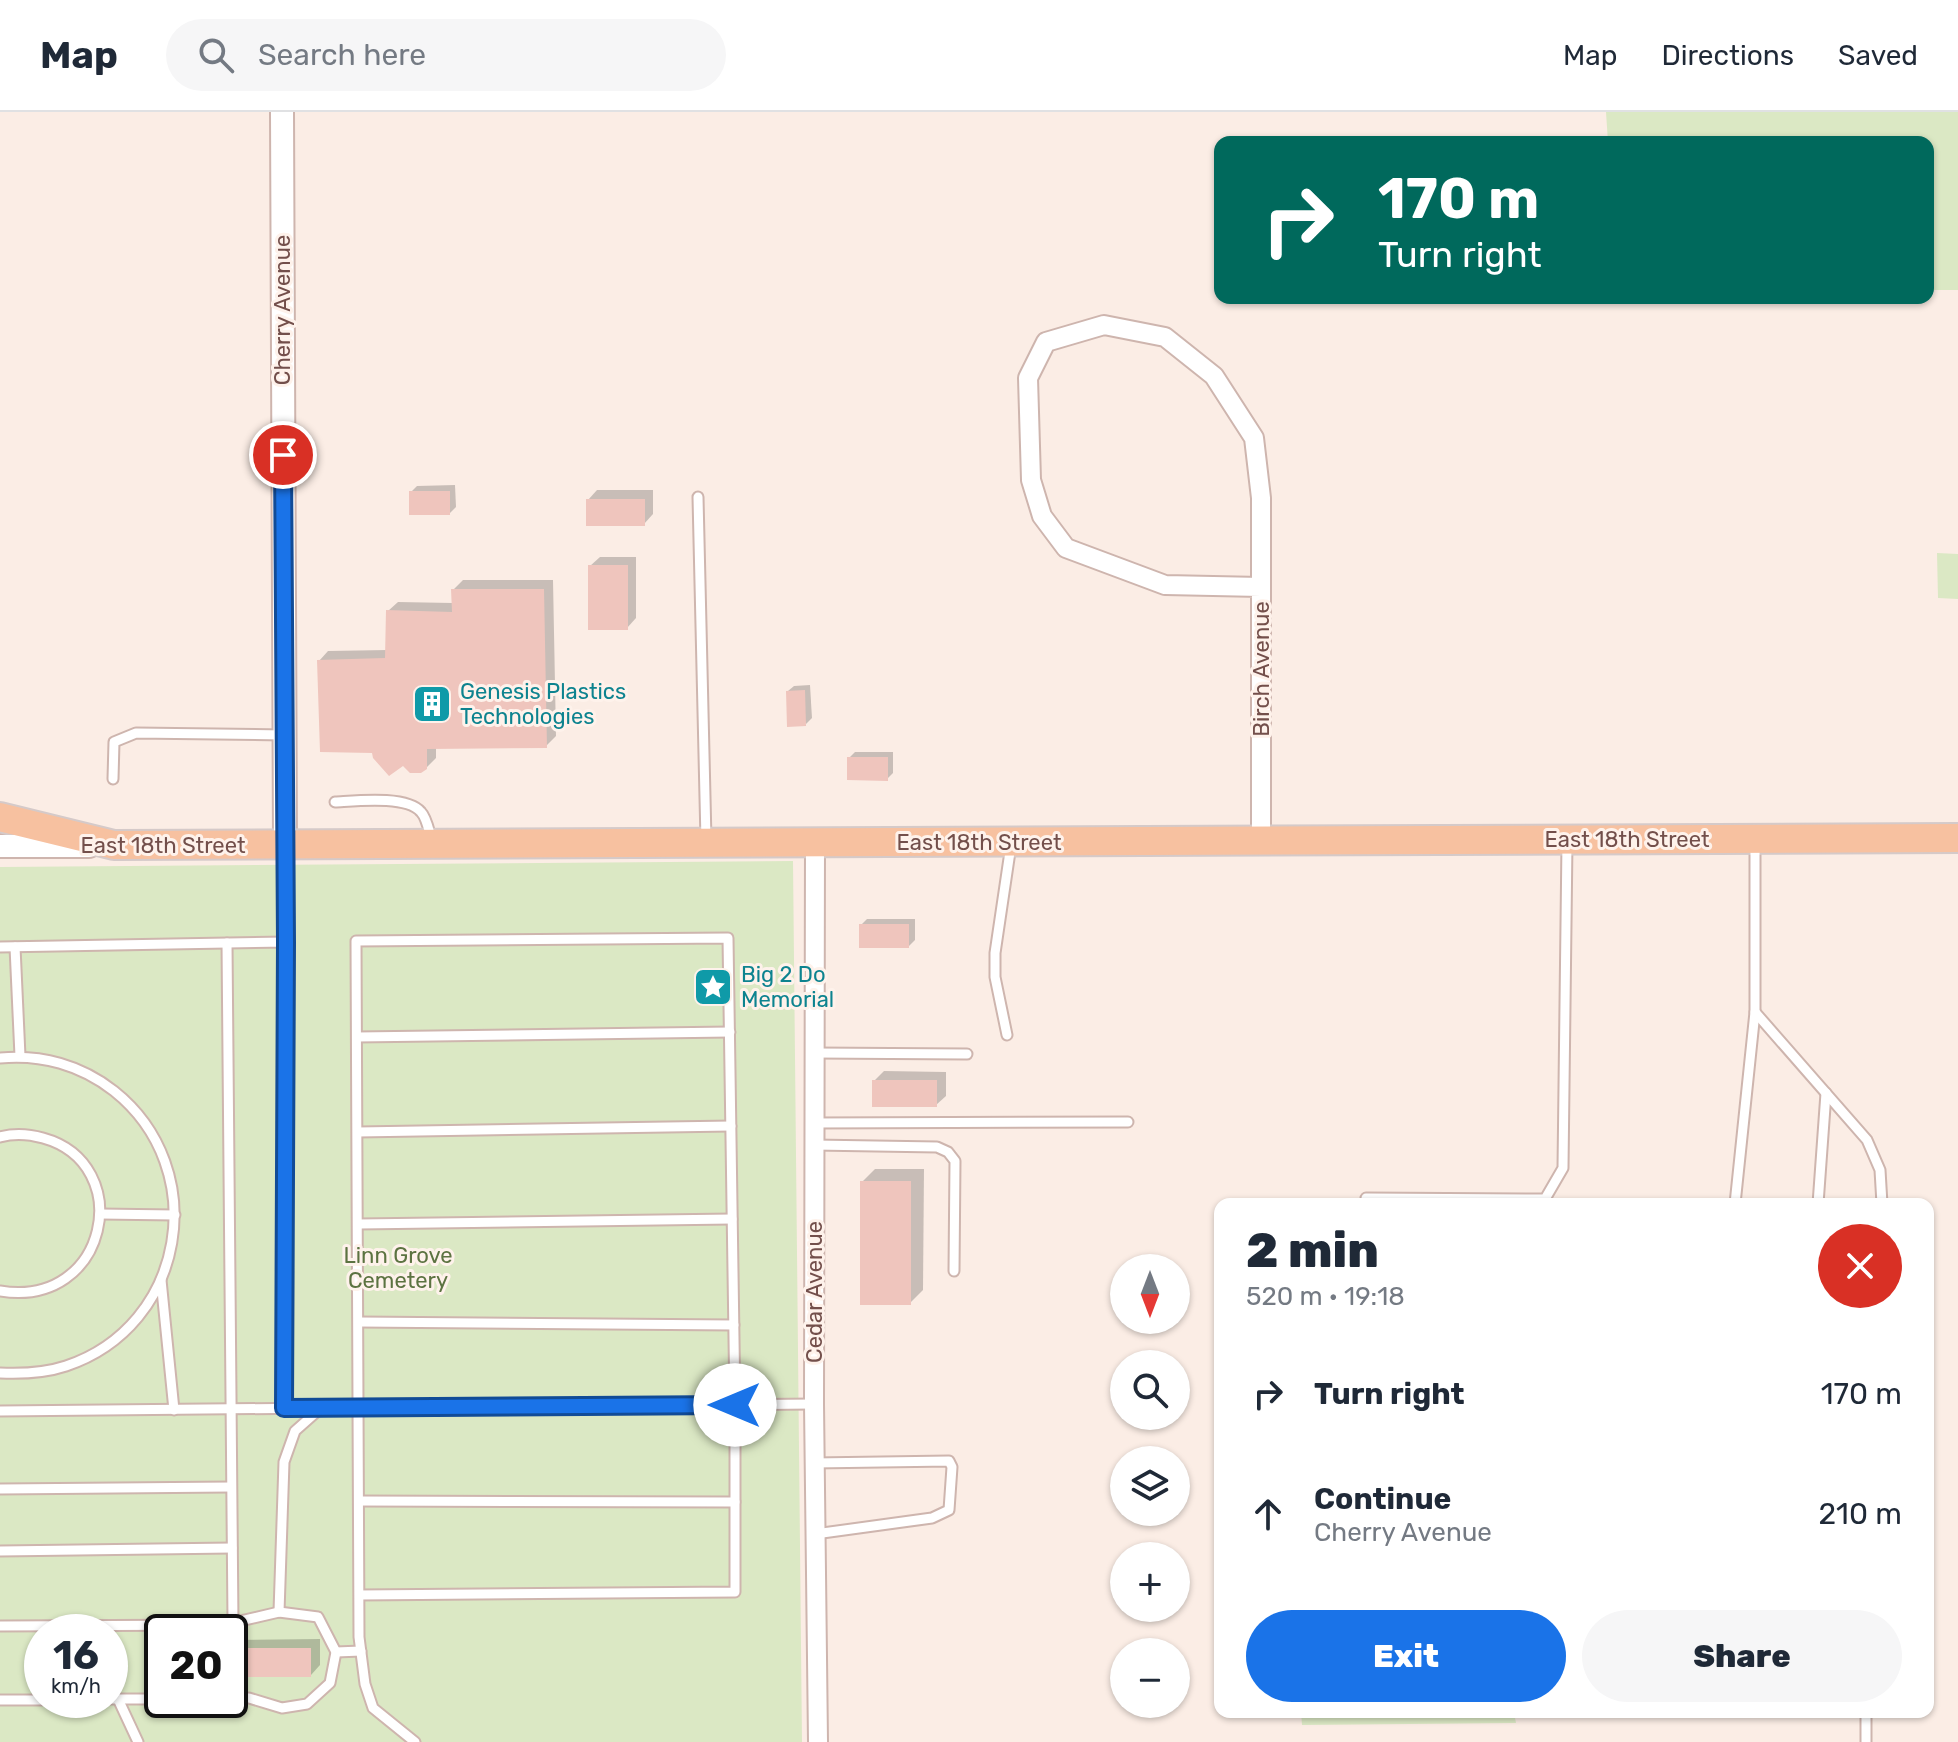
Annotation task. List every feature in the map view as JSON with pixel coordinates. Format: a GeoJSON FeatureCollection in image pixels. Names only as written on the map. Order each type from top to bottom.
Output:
{"type":"FeatureCollection","features":[{"type":"Feature","properties":{"kind":"main road"},"geometry":{"type":"LineString","coordinates":[[0,817],[114,845]]}},
{"type":"Feature","properties":{"kind":"main road","name":"East 18th Street"},"geometry":{"type":"LineString","coordinates":[[114,845],[1958,838]]}},
{"type":"Feature","properties":{"kind":"street","name":"Cherry Avenue"},"geometry":{"type":"LineString","coordinates":[[282,112],[285,845]]}},
{"type":"Feature","properties":{"kind":"street","name":"Birch Avenue"},"geometry":{"type":"LineString","coordinates":[[1261,587],[1165,585],[1066,548],[1042,516],[1031,480],[1028,378],[1046,342],[1104,325],[1165,337],[1214,376],[1254,438],[1261,498],[1261,587],[1261,841]]}},
{"type":"Feature","properties":{"kind":"street","name":"Cedar Avenue"},"geometry":{"type":"LineString","coordinates":[[815,842],[814,1463],[818,1742]]}},
{"type":"Feature","properties":{"kind":"street","name":"East 18th Street"},"geometry":{"type":"LineString","coordinates":[[0,846],[114,845]]}},
{"type":"Feature","properties":{"kind":"lane"},"geometry":{"type":"LineString","coordinates":[[698,497],[706,843]]}},
{"type":"Feature","properties":{"kind":"lane"},"geometry":{"type":"LineString","coordinates":[[113,779],[114,742],[136,733],[284,735]]}},
{"type":"Feature","properties":{"kind":"lane"},"geometry":{"type":"LineString","coordinates":[[335,802],[392,801],[412,805],[423,813],[433,844]]}},
{"type":"Feature","properties":{"kind":"lane"},"geometry":{"type":"LineString","coordinates":[[1736,1198],[1755,1012],[1755,838]]}},
{"type":"Feature","properties":{"kind":"lane"},"geometry":{"type":"LineString","coordinates":[[1546,1198],[1563,1168],[1567,839]]}},
{"type":"Feature","properties":{"kind":"lane"},"geometry":{"type":"LineString","coordinates":[[1007,1035],[995,977],[995,953],[1011,842]]}},
{"type":"Feature","properties":{"kind":"lane"},"geometry":{"type":"LineString","coordinates":[[284,1408],[285,845]]}},
{"type":"Feature","properties":{"kind":"lane"},"geometry":{"type":"LineString","coordinates":[[359,1595],[735,1592],[728,938],[356,941],[359,1595],[361,1651],[365,1684],[373,1708],[415,1742]]}},
{"type":"Feature","properties":{"kind":"lane"},"geometry":{"type":"LineString","coordinates":[[0,947],[286,942]]}},
{"type":"Feature","properties":{"kind":"lane"},"geometry":{"type":"LineString","coordinates":[[227,943],[233,1614]]}},
{"type":"Feature","properties":{"kind":"lane"},"geometry":{"type":"LineString","coordinates":[[15,947],[20,1056]]}},
{"type":"Feature","properties":{"kind":"lane"},"geometry":{"type":"LineString","coordinates":[[1755,1012],[1867,1140],[1880,1170],[1882,1198]]}},
{"type":"Feature","properties":{"kind":"lane"},"geometry":{"type":"LineString","coordinates":[[357,1037],[730,1032]]}},
{"type":"Feature","properties":{"kind":"lane"},"geometry":{"type":"LineString","coordinates":[[815,1053],[967,1054]]}},
{"type":"Feature","properties":{"kind":"lane"},"geometry":{"type":"LineString","coordinates":[[0,1058],[20,1056],[61,1062],[98,1079],[130,1104],[155,1137],[170,1174],[175,1215],[172,1248],[161,1280],[145,1308],[130,1325],[96,1352],[66,1366],[34,1373],[0,1373]]}},
{"type":"Feature","properties":{"kind":"lane"},"geometry":{"type":"LineString","coordinates":[[1818,1198],[1826,1093]]}},
{"type":"Feature","properties":{"kind":"lane"},"geometry":{"type":"LineString","coordinates":[[814,1123],[1128,1122]]}},
{"type":"Feature","properties":{"kind":"lane"},"geometry":{"type":"LineString","coordinates":[[358,1132],[731,1126]]}},
{"type":"Feature","properties":{"kind":"lane"},"geometry":{"type":"LineString","coordinates":[[0,1137],[30,1135],[52,1141],[72,1153],[87,1170],[97,1191],[100,1214],[90,1253],[77,1270],[61,1282],[32,1292],[0,1291]]}},
{"type":"Feature","properties":{"kind":"lane"},"geometry":{"type":"LineString","coordinates":[[814,1145],[937,1147],[948,1152],[955,1161],[954,1271]]}},
{"type":"Feature","properties":{"kind":"lane"},"geometry":{"type":"LineString","coordinates":[[100,1214],[175,1215]]}},
{"type":"Feature","properties":{"kind":"lane"},"geometry":{"type":"LineString","coordinates":[[359,1224],[732,1219]]}},
{"type":"Feature","properties":{"kind":"lane"},"geometry":{"type":"LineString","coordinates":[[161,1280],[174,1410]]}},
{"type":"Feature","properties":{"kind":"lane"},"geometry":{"type":"LineString","coordinates":[[359,1322],[734,1325]]}},
{"type":"Feature","properties":{"kind":"lane"},"geometry":{"type":"LineString","coordinates":[[0,1411],[814,1404]]}},
{"type":"Feature","properties":{"kind":"lane"},"geometry":{"type":"LineString","coordinates":[[279,1612],[284,1462],[295,1431],[321,1408]]}},
{"type":"Feature","properties":{"kind":"lane"},"geometry":{"type":"LineString","coordinates":[[814,1463],[949,1461],[952,1467],[949,1510],[932,1518],[815,1534]]}},
{"type":"Feature","properties":{"kind":"lane"},"geometry":{"type":"LineString","coordinates":[[0,1489],[231,1487]]}},
{"type":"Feature","properties":{"kind":"lane"},"geometry":{"type":"LineString","coordinates":[[359,1501],[735,1502]]}},
{"type":"Feature","properties":{"kind":"lane"},"geometry":{"type":"LineString","coordinates":[[0,1551],[232,1548]]}},
{"type":"Feature","properties":{"kind":"lane"},"geometry":{"type":"LineString","coordinates":[[248,1619],[279,1612],[318,1617],[336,1652],[330,1683],[307,1704],[282,1708],[248,1698]]}},
{"type":"Feature","properties":{"kind":"lane"},"geometry":{"type":"LineString","coordinates":[[0,1626],[144,1625]]}},
{"type":"Feature","properties":{"kind":"lane"},"geometry":{"type":"LineString","coordinates":[[336,1652],[361,1651]]}},
{"type":"Feature","properties":{"kind":"lane"},"geometry":{"type":"LineString","coordinates":[[0,1700],[24,1700]]}},
{"type":"Feature","properties":{"kind":"lane"},"geometry":{"type":"LineString","coordinates":[[125,1718],[138,1742]]}},
{"type":"Feature","properties":{"kind":"lane"},"geometry":{"type":"LineString","coordinates":[[1866,1718],[1866,1742]]}},
{"type":"Feature","properties":{"kind":"green space"},"geometry":{"type":"Polygon","coordinates":[[[1606,112],[1958,112],[1958,290],[1934,290],[1934,136],[1608,136],[1606,112]]]}},
{"type":"Feature","properties":{"kind":"green space"},"geometry":{"type":"Polygon","coordinates":[[[1937,553],[1958,554],[1958,599],[1938,598],[1937,553]]]}},
{"type":"Feature","properties":{"kind":"green space","name":"Linn Grove Cemetery"},"geometry":{"type":"Polygon","coordinates":[[[793,861],[802,1742],[0,1742],[0,867],[793,861]]]}},
{"type":"Feature","properties":{"kind":"green space"},"geometry":{"type":"Polygon","coordinates":[[[1301,1718],[1515,1718],[1516,1723],[1302,1725],[1301,1718]]]}},
{"type":"Feature","properties":{"kind":"building"},"geometry":{"type":"Polygon","coordinates":[[[409,491],[450,491],[450,515],[409,515],[409,491]]]}},
{"type":"Feature","properties":{"kind":"building"},"geometry":{"type":"Polygon","coordinates":[[[586,499],[645,499],[645,526],[586,526],[586,499]]]}},
{"type":"Feature","properties":{"kind":"building"},"geometry":{"type":"Polygon","coordinates":[[[588,565],[628,565],[628,630],[588,630],[588,565]]]}},
{"type":"Feature","properties":{"kind":"building","name":"Genesis Plastics Technologies"},"geometry":{"type":"Polygon","coordinates":[[[451,589],[544,589],[547,748],[427,749],[427,769],[421,773],[410,773],[403,766],[389,776],[372,753],[320,752],[317,660],[385,658],[386,610],[452,612],[451,589]]]}},
{"type":"Feature","properties":{"kind":"building"},"geometry":{"type":"Polygon","coordinates":[[[805,690],[806,726],[787,727],[786,691],[805,690]]]}},
{"type":"Feature","properties":{"kind":"building"},"geometry":{"type":"Polygon","coordinates":[[[847,757],[888,757],[888,781],[847,780],[847,757]]]}},
{"type":"Feature","properties":{"kind":"building"},"geometry":{"type":"Polygon","coordinates":[[[859,924],[909,924],[909,948],[859,948],[859,924]]]}},
{"type":"Feature","properties":{"kind":"building"},"geometry":{"type":"Polygon","coordinates":[[[872,1080],[937,1080],[937,1107],[872,1107],[872,1080]]]}},
{"type":"Feature","properties":{"kind":"building"},"geometry":{"type":"Polygon","coordinates":[[[860,1181],[911,1181],[911,1305],[860,1305],[860,1181]]]}},
{"type":"Feature","properties":{"kind":"building"},"geometry":{"type":"Polygon","coordinates":[[[248,1648],[311,1648],[311,1677],[248,1677],[248,1648]]]}},
{"type":"Feature","properties":{"kind":"place","name":"Genesis Plastics Technologies"},"geometry":{"type":"Point","coordinates":[432,704]}},
{"type":"Feature","properties":{"kind":"place","name":"Big 2 Do Memorial"},"geometry":{"type":"Point","coordinates":[713,987]}},
{"type":"Feature","properties":{"kind":"route"},"geometry":{"type":"LineString","coordinates":[[283,455],[286,942],[284,1408],[735,1405]]}}]}
